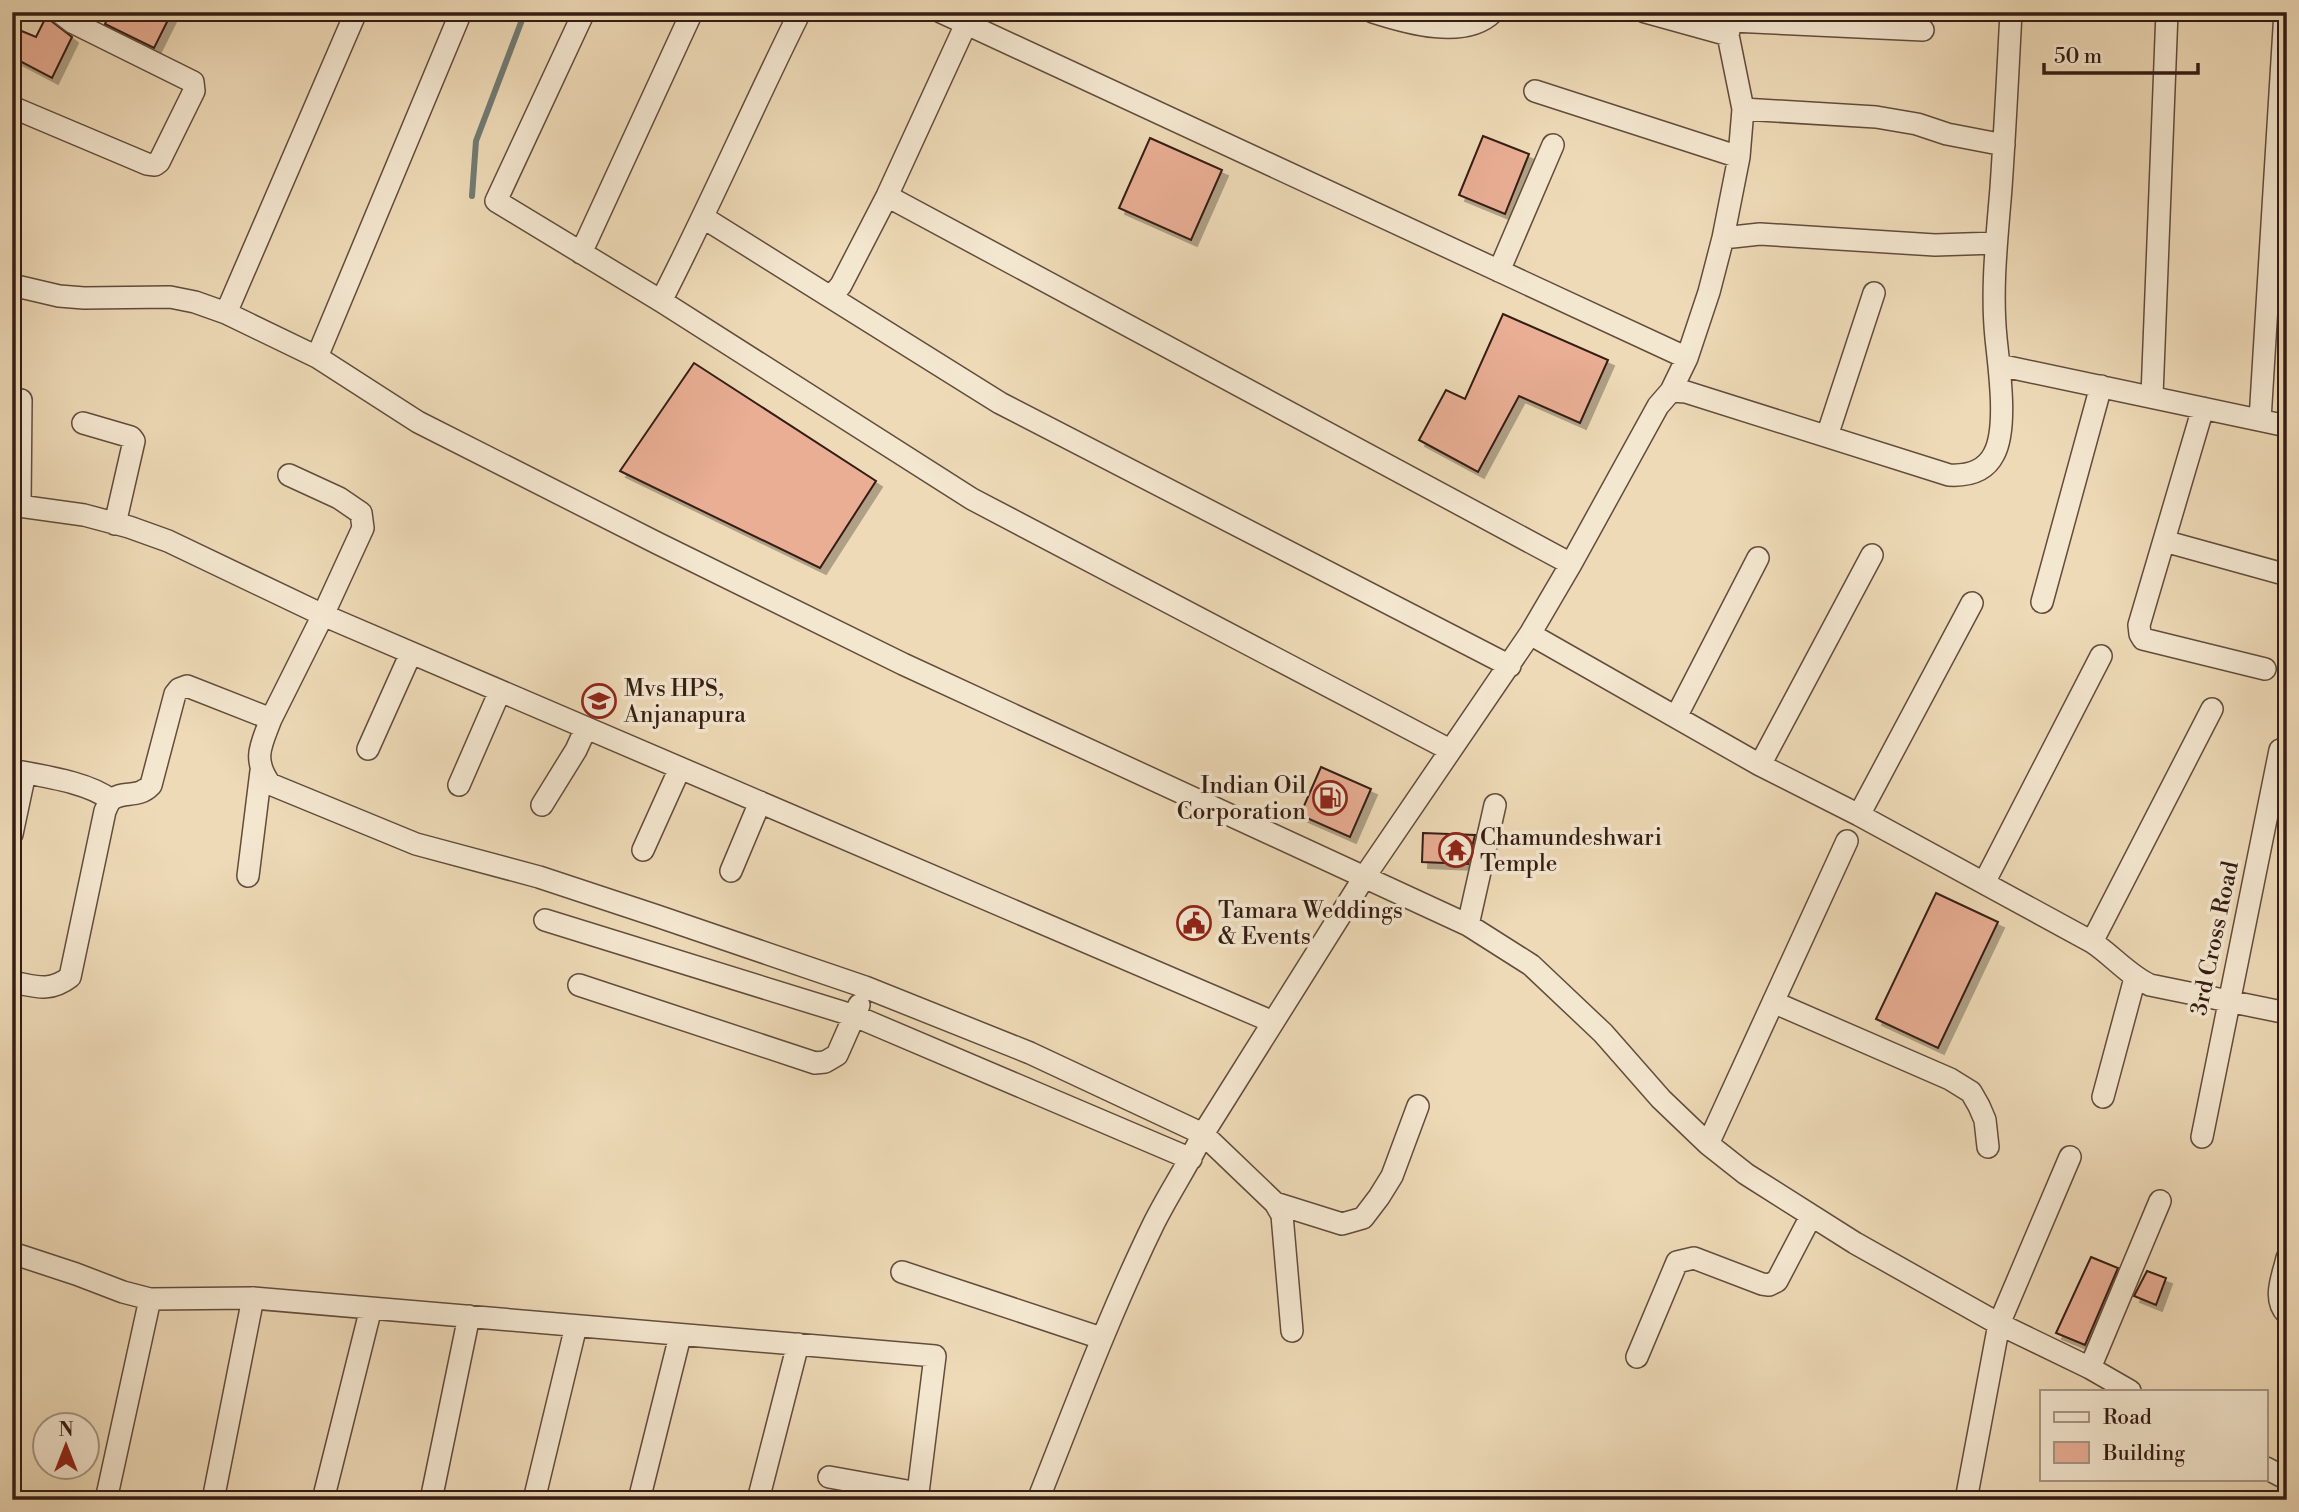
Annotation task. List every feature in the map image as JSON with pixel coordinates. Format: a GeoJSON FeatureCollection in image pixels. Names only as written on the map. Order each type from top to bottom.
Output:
{"type":"FeatureCollection","features":[{"type":"Feature","properties":{"kind":"street"},"geometry":{"type":"LineString","coordinates":[[12,107],[148,164],[155,165],[159,162],[194,91],[193,82],[72,23],[59,12]]}},
{"type":"Feature","properties":{"kind":"street"},"geometry":{"type":"LineString","coordinates":[[226,313],[356,12]]}},
{"type":"Feature","properties":{"kind":"street"},"geometry":{"type":"LineString","coordinates":[[317,357],[461,12]]}},
{"type":"Feature","properties":{"kind":"street"},"geometry":{"type":"LineString","coordinates":[[584,12],[496,201],[661,301],[972,499],[1450,750]]}},
{"type":"Feature","properties":{"kind":"street"},"geometry":{"type":"LineString","coordinates":[[581,253],[692,12]]}},
{"type":"Feature","properties":{"kind":"street"},"geometry":{"type":"LineString","coordinates":[[661,301],[704,218],[800,12]]}},
{"type":"Feature","properties":{"kind":"street"},"geometry":{"type":"LineString","coordinates":[[942,12],[1687,358]]}},
{"type":"Feature","properties":{"kind":"street"},"geometry":{"type":"LineString","coordinates":[[1373,12],[1409,23],[1466,28],[1493,12]]}},
{"type":"Feature","properties":{"kind":"street"},"geometry":{"type":"LineString","coordinates":[[1645,12],[1731,23],[1923,30]]}},
{"type":"Feature","properties":{"kind":"street"},"geometry":{"type":"LineString","coordinates":[[1671,391],[1686,392],[1949,475],[1974,473],[1987,464],[1995,453],[2001,433],[1999,365],[1994,319],[1996,243],[2011,12]]}},
{"type":"Feature","properties":{"kind":"street"},"geometry":{"type":"LineString","coordinates":[[2152,396],[2167,12]]}},
{"type":"Feature","properties":{"kind":"street"},"geometry":{"type":"LineString","coordinates":[[2260,420],[2285,12]]}},
{"type":"Feature","properties":{"kind":"street"},"geometry":{"type":"LineString","coordinates":[[1038,1500],[1101,1338],[1155,1222],[1203,1134],[1365,876],[1530,634],[1658,406],[1671,391],[1687,358],[1709,292],[1723,238],[1739,157],[1742,109],[1731,23]]}},
{"type":"Feature","properties":{"kind":"street"},"geometry":{"type":"LineString","coordinates":[[831,297],[841,285],[887,196],[965,24]]}},
{"type":"Feature","properties":{"kind":"street"},"geometry":{"type":"LineString","coordinates":[[1535,91],[1739,157]]}},
{"type":"Feature","properties":{"kind":"street"},"geometry":{"type":"LineString","coordinates":[[1742,109],[1876,117],[2004,145]]}},
{"type":"Feature","properties":{"kind":"street"},"geometry":{"type":"LineString","coordinates":[[1499,271],[1553,145]]}},
{"type":"Feature","properties":{"kind":"street"},"geometry":{"type":"LineString","coordinates":[[887,196],[1571,564]]}},
{"type":"Feature","properties":{"kind":"street"},"geometry":{"type":"LineString","coordinates":[[704,218],[1000,403],[1510,666]]}},
{"type":"Feature","properties":{"kind":"street"},"geometry":{"type":"LineString","coordinates":[[1723,238],[1760,234],[1935,246],[1996,243]]}},
{"type":"Feature","properties":{"kind":"street"},"geometry":{"type":"LineString","coordinates":[[12,285],[59,296],[84,298],[170,297],[226,313],[317,357],[418,422],[669,549],[903,664],[1468,925],[1531,965],[1603,1033],[1661,1099],[1708,1144],[1746,1174],[1811,1216],[1999,1324],[2090,1368],[2128,1390]]}},
{"type":"Feature","properties":{"kind":"street"},"geometry":{"type":"LineString","coordinates":[[1827,436],[1874,293]]}},
{"type":"Feature","properties":{"kind":"street"},"geometry":{"type":"LineString","coordinates":[[1999,365],[2287,426]]}},
{"type":"Feature","properties":{"kind":"street"},"geometry":{"type":"LineString","coordinates":[[2042,602],[2101,386]]}},
{"type":"Feature","properties":{"kind":"street"},"geometry":{"type":"LineString","coordinates":[[21,400],[16,505],[84,516],[168,541],[323,615],[1273,1022]]}},
{"type":"Feature","properties":{"kind":"street"},"geometry":{"type":"LineString","coordinates":[[2203,408],[2139,625],[2140,634],[2143,639],[2265,669]]}},
{"type":"Feature","properties":{"kind":"street"},"geometry":{"type":"LineString","coordinates":[[83,422],[131,437],[134,441],[116,524]]}},
{"type":"Feature","properties":{"kind":"street"},"geometry":{"type":"LineString","coordinates":[[248,876],[261,771],[259,750],[271,719],[363,528],[361,513],[339,498],[289,475]]}},
{"type":"Feature","properties":{"kind":"street"},"geometry":{"type":"LineString","coordinates":[[2164,541],[2287,575]]}},
{"type":"Feature","properties":{"kind":"street"},"geometry":{"type":"LineString","coordinates":[[1760,765],[1872,555]]}},
{"type":"Feature","properties":{"kind":"street"},"geometry":{"type":"LineString","coordinates":[[1676,717],[1758,558]]}},
{"type":"Feature","properties":{"kind":"street"},"geometry":{"type":"LineString","coordinates":[[1859,816],[1972,603]]}},
{"type":"Feature","properties":{"kind":"street"},"geometry":{"type":"LineString","coordinates":[[1530,634],[1760,765],[2092,942],[2111,955],[2135,978],[2150,985],[2287,1013]]}},
{"type":"Feature","properties":{"kind":"street"},"geometry":{"type":"LineString","coordinates":[[368,749],[411,653]]}},
{"type":"Feature","properties":{"kind":"street"},"geometry":{"type":"LineString","coordinates":[[1984,883],[2101,656]]}},
{"type":"Feature","properties":{"kind":"street"},"geometry":{"type":"LineString","coordinates":[[12,982],[47,988],[70,978],[105,811],[111,800],[139,794],[151,785],[174,694],[178,689],[187,686],[271,719]]}},
{"type":"Feature","properties":{"kind":"street"},"geometry":{"type":"LineString","coordinates":[[459,785],[500,691]]}},
{"type":"Feature","properties":{"kind":"street"},"geometry":{"type":"LineString","coordinates":[[2092,942],[2211,709]]}},
{"type":"Feature","properties":{"kind":"street"},"geometry":{"type":"LineString","coordinates":[[542,805],[576,750],[586,728]]}},
{"type":"Feature","properties":{"kind":"street","name":"3rd Cross Road"},"geometry":{"type":"LineString","coordinates":[[2202,1137],[2280,750]]}},
{"type":"Feature","properties":{"kind":"street"},"geometry":{"type":"LineString","coordinates":[[643,850],[680,768]]}},
{"type":"Feature","properties":{"kind":"street"},"geometry":{"type":"LineString","coordinates":[[12,834],[19,771],[101,792],[111,800]]}},
{"type":"Feature","properties":{"kind":"street"},"geometry":{"type":"LineString","coordinates":[[261,771],[270,784],[416,844],[539,877],[865,987],[1030,1053],[1203,1134],[1275,1203],[1282,1215],[1292,1331]]}},
{"type":"Feature","properties":{"kind":"street"},"geometry":{"type":"LineString","coordinates":[[731,871],[760,802]]}},
{"type":"Feature","properties":{"kind":"street"},"geometry":{"type":"LineString","coordinates":[[1468,925],[1495,805]]}},
{"type":"Feature","properties":{"kind":"street"},"geometry":{"type":"LineString","coordinates":[[1708,1144],[1847,841]]}},
{"type":"Feature","properties":{"kind":"street"},"geometry":{"type":"LineString","coordinates":[[545,920],[855,1016],[1191,1159]]}},
{"type":"Feature","properties":{"kind":"street"},"geometry":{"type":"LineString","coordinates":[[2103,1097],[2135,978]]}},
{"type":"Feature","properties":{"kind":"street"},"geometry":{"type":"LineString","coordinates":[[579,985],[815,1063],[825,1062],[837,1055],[865,987]]}},
{"type":"Feature","properties":{"kind":"street"},"geometry":{"type":"LineString","coordinates":[[1773,1002],[1950,1079],[1971,1092],[1985,1121],[1988,1147]]}},
{"type":"Feature","properties":{"kind":"street"},"geometry":{"type":"LineString","coordinates":[[1275,1203],[1342,1224],[1363,1218],[1392,1176],[1418,1106]]}},
{"type":"Feature","properties":{"kind":"street"},"geometry":{"type":"LineString","coordinates":[[1966,1500],[1999,1324],[2070,1157]]}},
{"type":"Feature","properties":{"kind":"street"},"geometry":{"type":"LineString","coordinates":[[2090,1368],[2160,1202]]}},
{"type":"Feature","properties":{"kind":"street"},"geometry":{"type":"LineString","coordinates":[[1637,1357],[1677,1262],[1694,1258],[1762,1284],[1769,1284],[1777,1281],[1811,1216]]}},
{"type":"Feature","properties":{"kind":"street"},"geometry":{"type":"LineString","coordinates":[[12,1253],[150,1299],[253,1298],[935,1356],[918,1493],[829,1477]]}},
{"type":"Feature","properties":{"kind":"street"},"geometry":{"type":"LineString","coordinates":[[2283,1304],[2287,1258]]}},
{"type":"Feature","properties":{"kind":"street"},"geometry":{"type":"LineString","coordinates":[[902,1272],[1101,1338]]}},
{"type":"Feature","properties":{"kind":"street"},"geometry":{"type":"LineString","coordinates":[[213,1500],[253,1298]]}},
{"type":"Feature","properties":{"kind":"street"},"geometry":{"type":"LineString","coordinates":[[106,1500],[150,1299]]}},
{"type":"Feature","properties":{"kind":"street"},"geometry":{"type":"LineString","coordinates":[[323,1500],[371,1308]]}},
{"type":"Feature","properties":{"kind":"street"},"geometry":{"type":"LineString","coordinates":[[431,1500],[468,1316]]}},
{"type":"Feature","properties":{"kind":"street"},"geometry":{"type":"LineString","coordinates":[[534,1500],[576,1326]]}},
{"type":"Feature","properties":{"kind":"street"},"geometry":{"type":"LineString","coordinates":[[639,1500],[680,1336]]}},
{"type":"Feature","properties":{"kind":"street"},"geometry":{"type":"LineString","coordinates":[[758,1500],[797,1344]]}},
{"type":"Feature","properties":{"kind":"street"},"geometry":{"type":"LineString","coordinates":[[2268,1469],[2287,1479]]}},
{"type":"Feature","properties":{"kind":"building"},"geometry":{"type":"Polygon","coordinates":[[[110,12],[172,12],[154,48],[105,24],[110,12]]]}},
{"type":"Feature","properties":{"kind":"building"},"geometry":{"type":"Polygon","coordinates":[[[46,17],[72,37],[52,78],[12,57],[12,27],[36,37],[46,17]]]}},
{"type":"Feature","properties":{"kind":"building"},"geometry":{"type":"Polygon","coordinates":[[[1483,136],[1529,154],[1505,214],[1459,195],[1483,136]]]}},
{"type":"Feature","properties":{"kind":"building"},"geometry":{"type":"Polygon","coordinates":[[[1150,138],[1222,170],[1191,240],[1119,208],[1150,138]]]}},
{"type":"Feature","properties":{"kind":"building"},"geometry":{"type":"Polygon","coordinates":[[[1503,314],[1608,360],[1580,423],[1519,396],[1478,472],[1419,440],[1446,390],[1465,399],[1503,314]]]}},
{"type":"Feature","properties":{"kind":"building"},"geometry":{"type":"Polygon","coordinates":[[[694,363],[876,481],[820,568],[620,471],[694,363]]]}},
{"type":"Feature","properties":{"kind":"building"},"geometry":{"type":"Polygon","coordinates":[[[1321,767],[1371,789],[1350,837],[1300,815],[1321,767]]]}},
{"type":"Feature","properties":{"kind":"building"},"geometry":{"type":"Polygon","coordinates":[[[1423,833],[1475,835],[1468,864],[1422,862],[1423,833]]]}},
{"type":"Feature","properties":{"kind":"building"},"geometry":{"type":"Polygon","coordinates":[[[1936,893],[1998,922],[1938,1048],[1876,1019],[1936,893]]]}},
{"type":"Feature","properties":{"kind":"building"},"geometry":{"type":"Polygon","coordinates":[[[2091,1257],[2118,1268],[2085,1345],[2056,1333],[2091,1257]]]}},
{"type":"Feature","properties":{"kind":"building"},"geometry":{"type":"Polygon","coordinates":[[[2147,1271],[2166,1278],[2156,1305],[2134,1296],[2147,1271]]]}},
{"type":"Feature","properties":{"kind":"waterway"},"geometry":{"type":"LineString","coordinates":[[472,196],[476,141],[525,12]]}},
{"type":"Feature","properties":{"kind":"place","name":"Mvs HPS, Anjanapura"},"geometry":{"type":"Point","coordinates":[599,701]}},
{"type":"Feature","properties":{"kind":"place","name":"Indian Oil Corporation"},"geometry":{"type":"Point","coordinates":[1330,798]}},
{"type":"Feature","properties":{"kind":"place","name":"Chamundeshwari Temple"},"geometry":{"type":"Point","coordinates":[1456,850]}},
{"type":"Feature","properties":{"kind":"place","name":"Tamara Weddings & Events"},"geometry":{"type":"Point","coordinates":[1194,923]}}]}
